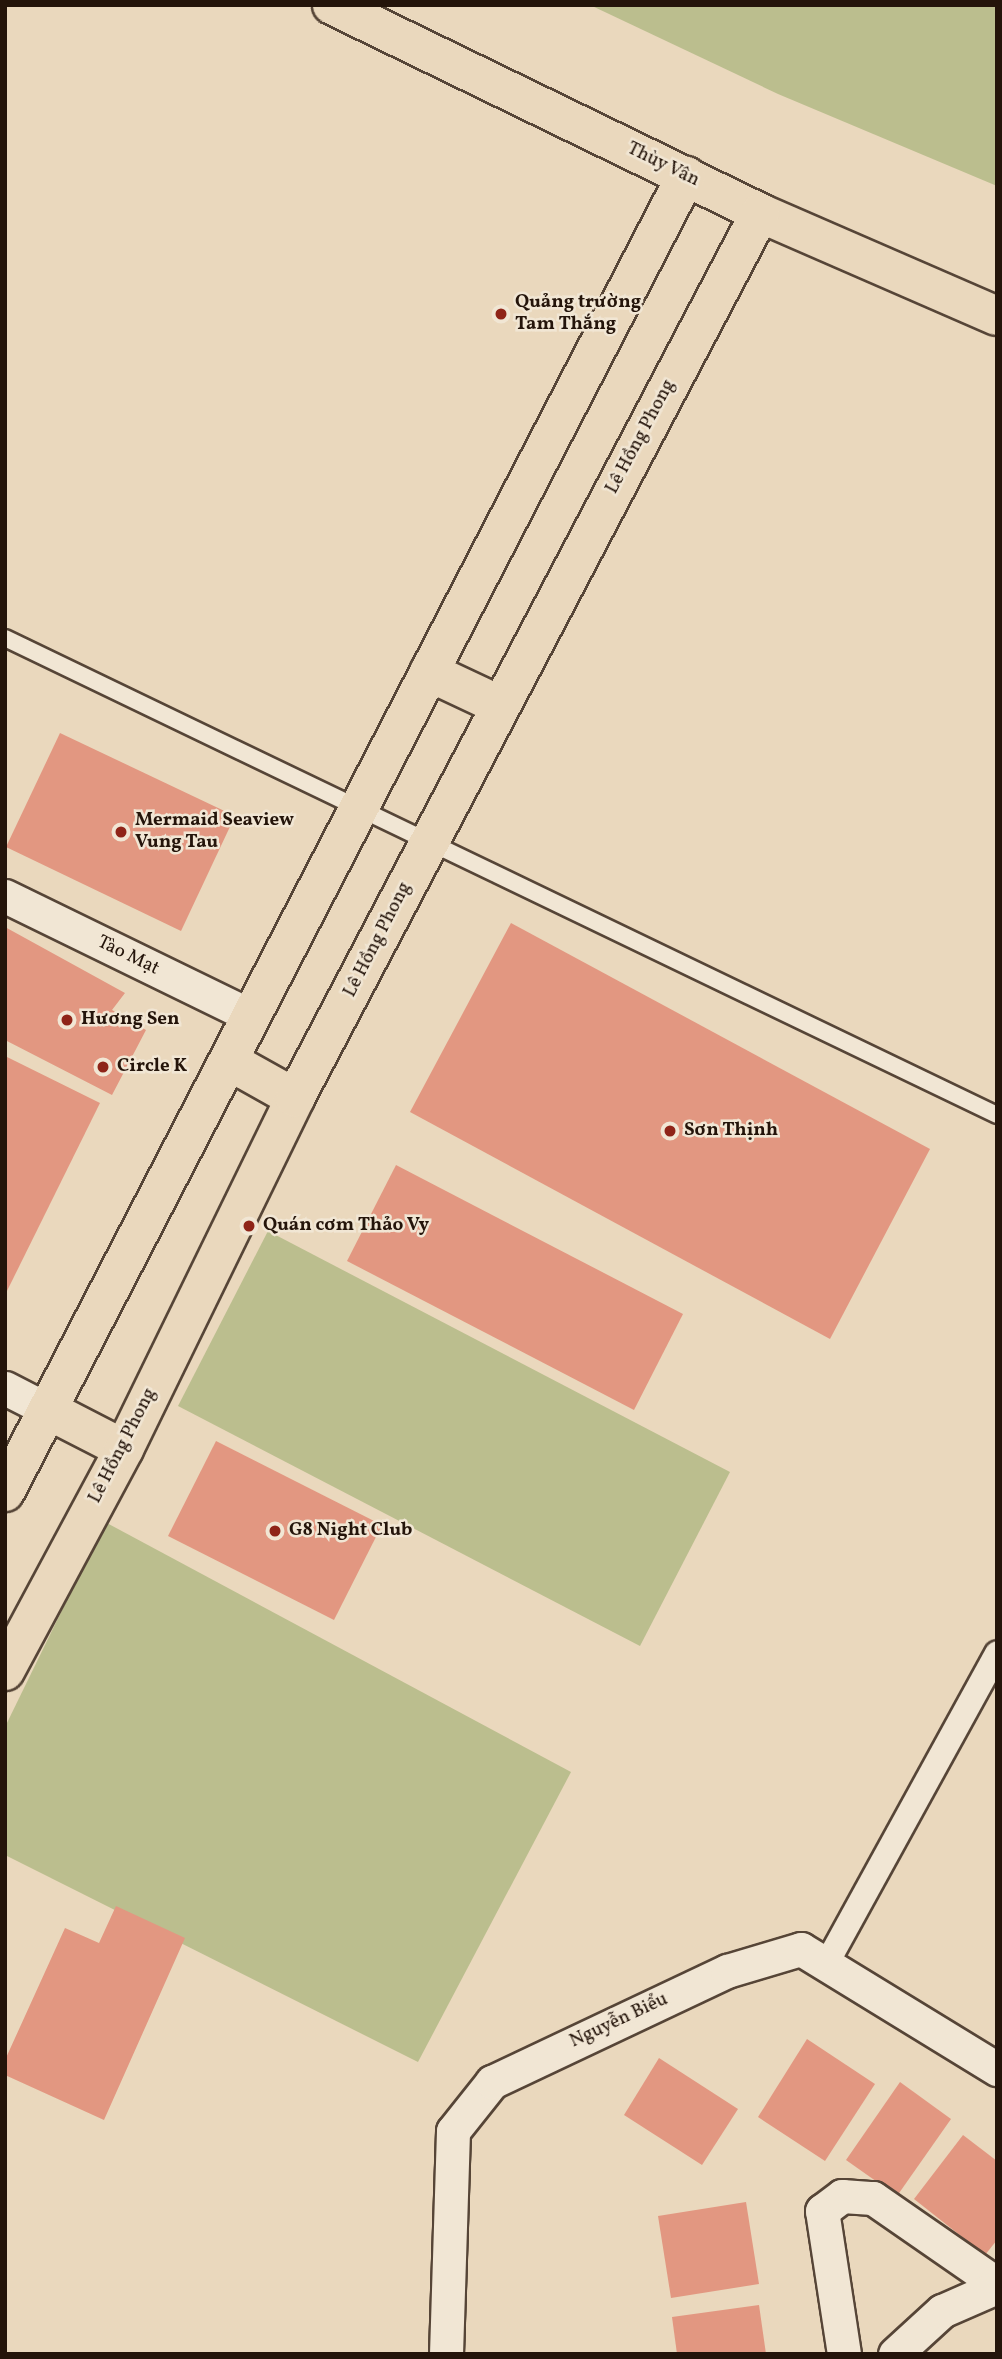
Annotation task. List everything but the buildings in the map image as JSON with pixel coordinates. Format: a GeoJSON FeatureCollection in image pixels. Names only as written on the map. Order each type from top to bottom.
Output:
{"type":"FeatureCollection","features":[{"type":"Feature","properties":{"kind":"main road","name":"Thùy Vân"},"geometry":{"type":"LineString","coordinates":[[332,5],[760,213],[997,316]]}},
{"type":"Feature","properties":{"kind":"main road"},"geometry":{"type":"LineString","coordinates":[[5,1492],[686,176]]}},
{"type":"Feature","properties":{"kind":"main road","name":"Lê Hồng Phong"},"geometry":{"type":"LineString","coordinates":[[5,1671],[124,1449],[295,1098],[499,705],[760,213]]}},
{"type":"Feature","properties":{"kind":"main road"},"geometry":{"type":"LineString","coordinates":[[429,672],[499,705]]}},
{"type":"Feature","properties":{"kind":"main road"},"geometry":{"type":"LineString","coordinates":[[229,1060],[295,1098]]}},
{"type":"Feature","properties":{"kind":"main road"},"geometry":{"type":"LineString","coordinates":[[48,1410],[124,1449]]}},
{"type":"Feature","properties":{"kind":"street","name":"Tào Mạt"},"geometry":{"type":"LineString","coordinates":[[5,896],[251,1016]]}},
{"type":"Feature","properties":{"kind":"street"},"geometry":{"type":"LineString","coordinates":[[5,1388],[48,1410]]}},
{"type":"Feature","properties":{"kind":"street"},"geometry":{"type":"LineString","coordinates":[[828,1961],[997,1653]]}},
{"type":"Feature","properties":{"kind":"street","name":"Nguyễn Biểu"},"geometry":{"type":"LineString","coordinates":[[446,2354],[453,2131],[492,2082],[765,1956],[801,1949],[828,1961],[997,2069]]}},
{"type":"Feature","properties":{"kind":"street"},"geometry":{"type":"LineString","coordinates":[[844,2354],[822,2211],[842,2196],[873,2198],[997,2285],[942,2311],[895,2354]]}},
{"type":"Feature","properties":{"kind":"lane"},"geometry":{"type":"LineString","coordinates":[[5,638],[997,1115]]}},
{"type":"Feature","properties":{"kind":"green space"},"geometry":{"type":"Polygon","coordinates":[[[590,5],[997,5],[997,186],[778,94],[590,5]]]}},
{"type":"Feature","properties":{"kind":"green space"},"geometry":{"type":"Polygon","coordinates":[[[268,1231],[730,1472],[640,1646],[178,1406],[268,1231]]]}},
{"type":"Feature","properties":{"kind":"green space"},"geometry":{"type":"Polygon","coordinates":[[[105,1522],[571,1772],[418,2062],[5,1855],[5,1727],[105,1522]]]}},
{"type":"Feature","properties":{"kind":"place","name":"Quảng trường Tam Thắng"},"geometry":{"type":"Point","coordinates":[501,314]}},
{"type":"Feature","properties":{"kind":"place","name":"Mermaid Seaview Vung Tau"},"geometry":{"type":"Point","coordinates":[121,832]}},
{"type":"Feature","properties":{"kind":"place","name":"Hương Sen"},"geometry":{"type":"Point","coordinates":[67,1020]}},
{"type":"Feature","properties":{"kind":"place","name":"Circle K"},"geometry":{"type":"Point","coordinates":[103,1067]}},
{"type":"Feature","properties":{"kind":"place","name":"Sơn Thịnh"},"geometry":{"type":"Point","coordinates":[670,1131]}},
{"type":"Feature","properties":{"kind":"place","name":"Quán cơm Thảo Vy"},"geometry":{"type":"Point","coordinates":[249,1226]}},
{"type":"Feature","properties":{"kind":"place","name":"G8 Night Club"},"geometry":{"type":"Point","coordinates":[275,1531]}}]}
